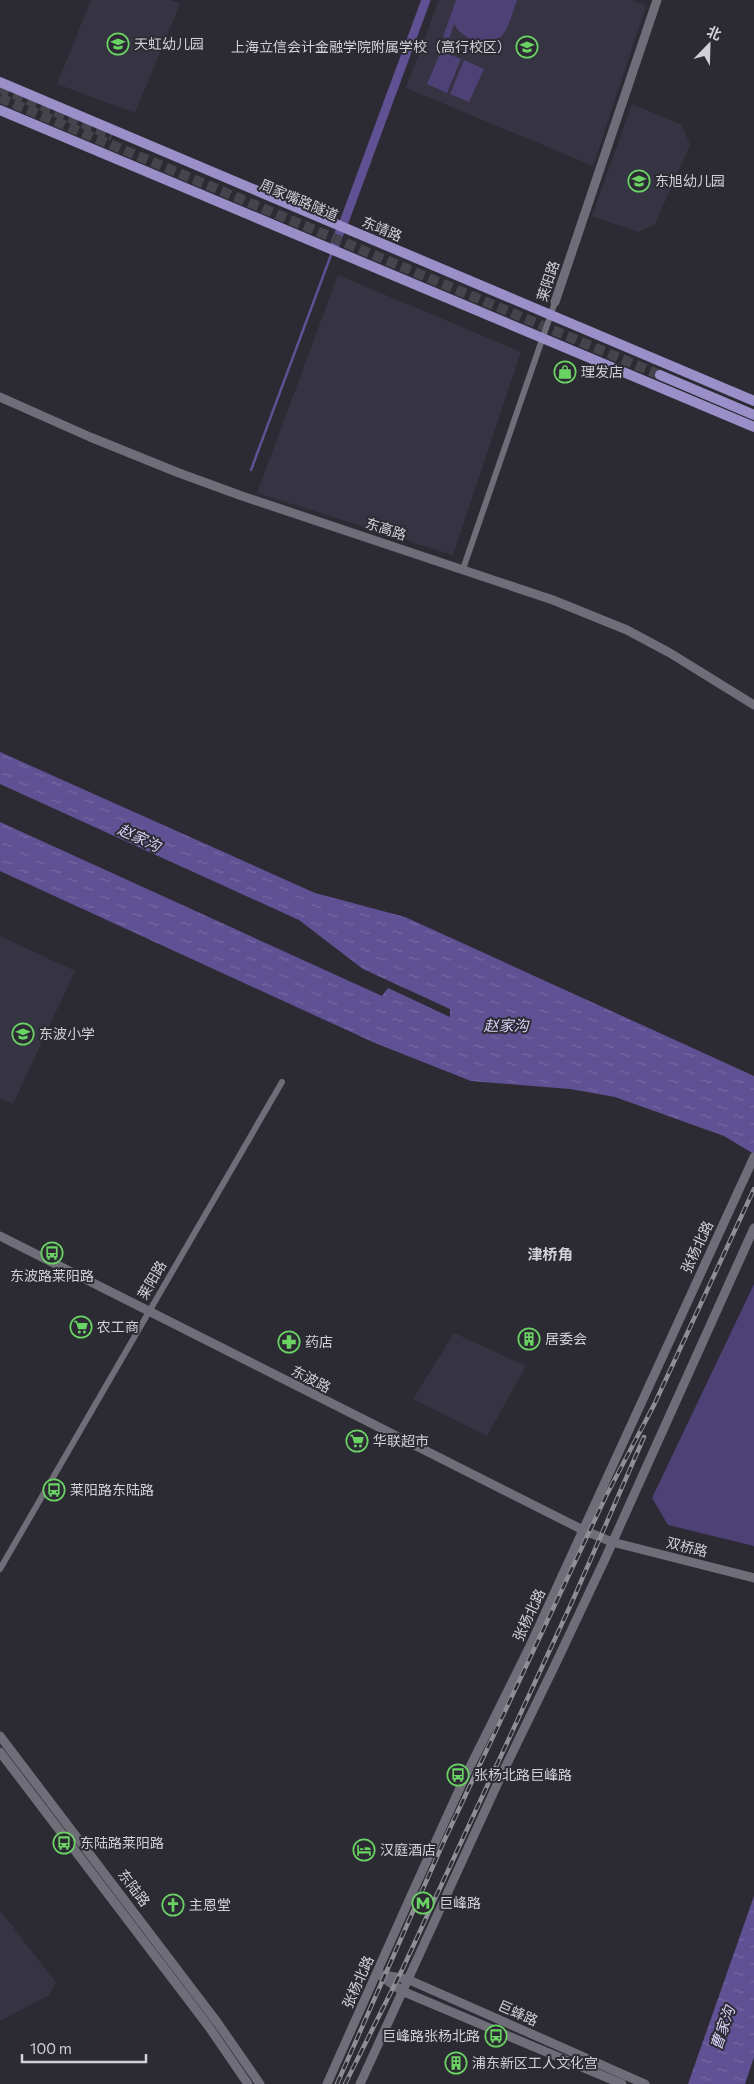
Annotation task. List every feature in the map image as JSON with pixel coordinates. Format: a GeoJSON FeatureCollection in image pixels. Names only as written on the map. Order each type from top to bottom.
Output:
{"type":"FeatureCollection","features":[{"type":"Feature","properties":{"kind":"main road","name":"莱阳路"},"geometry":{"type":"LineString","coordinates":[[555,302],[657,0]]}},
{"type":"Feature","properties":{"kind":"main road","name":"东靖路"},"geometry":{"type":"LineString","coordinates":[[0,82],[754,401]]}},
{"type":"Feature","properties":{"kind":"main road"},"geometry":{"type":"LineString","coordinates":[[0,110],[754,427]]}},
{"type":"Feature","properties":{"kind":"main road","name":"周家嘴路隧道"},"geometry":{"type":"LineString","coordinates":[[112,136],[351,237],[533,307]]}},
{"type":"Feature","properties":{"kind":"main road"},"geometry":{"type":"LineString","coordinates":[[660,375],[754,415]]}},
{"type":"Feature","properties":{"kind":"main road","name":"东高路"},"geometry":{"type":"LineString","coordinates":[[0,397],[179,474],[277,509],[553,600],[628,630],[670,653],[754,705]]}},
{"type":"Feature","properties":{"kind":"main road","name":"张杨北路"},"geometry":{"type":"LineString","coordinates":[[327,2084],[457,1795],[529,1648],[754,1157]]}},
{"type":"Feature","properties":{"kind":"main road"},"geometry":{"type":"LineString","coordinates":[[360,2084],[500,1776],[556,1663],[612,1542],[754,1228]]}},
{"type":"Feature","properties":{"kind":"main road","name":"东波路"},"geometry":{"type":"LineString","coordinates":[[0,1236],[583,1530],[612,1542]]}},
{"type":"Feature","properties":{"kind":"main road","name":"双桥路"},"geometry":{"type":"LineString","coordinates":[[612,1542],[754,1578]]}},
{"type":"Feature","properties":{"kind":"main road","name":"东陆路"},"geometry":{"type":"LineString","coordinates":[[0,1736],[217,2022],[260,2084]]}},
{"type":"Feature","properties":{"kind":"main road","name":"东陆路"},"geometry":{"type":"LineString","coordinates":[[0,1752],[209,2027],[248,2084]]}},
{"type":"Feature","properties":{"kind":"main road"},"geometry":{"type":"LineString","coordinates":[[378,1974],[402,1991],[622,2084]]}},
{"type":"Feature","properties":{"kind":"main road","name":"巨蜂路"},"geometry":{"type":"LineString","coordinates":[[378,1974],[407,1979],[645,2084]]}},
{"type":"Feature","properties":{"kind":"street","name":"莱阳路"},"geometry":{"type":"LineString","coordinates":[[463,569],[555,302]]}},
{"type":"Feature","properties":{"kind":"street","name":"莱阳路"},"geometry":{"type":"LineString","coordinates":[[0,1569],[282,1082]]}},
{"type":"Feature","properties":{"kind":"shaded area","name":"天虹幼儿园"},"geometry":{"type":"Polygon","coordinates":[[[91,0],[170,0],[180,4],[135,113],[57,84],[91,0]]]}},
{"type":"Feature","properties":{"kind":"shaded area","name":"上海立信会计金融学院附属学校（高行校区）"},"geometry":{"type":"Polygon","coordinates":[[[439,0],[632,0],[646,6],[593,166],[406,88],[439,0]]]}},
{"type":"Feature","properties":{"kind":"shaded area"},"geometry":{"type":"Polygon","coordinates":[[[456,0],[517,0],[506,30],[501,37],[487,43],[472,40],[465,36],[454,24],[449,39],[443,37],[456,0]]]}},
{"type":"Feature","properties":{"kind":"shaded area"},"geometry":{"type":"Polygon","coordinates":[[[441,51],[461,59],[447,93],[427,84],[441,51]]]}},
{"type":"Feature","properties":{"kind":"shaded area"},"geometry":{"type":"Polygon","coordinates":[[[464,60],[484,69],[469,102],[450,94],[464,60]]]}},
{"type":"Feature","properties":{"kind":"shaded area","name":"东旭幼儿园"},"geometry":{"type":"Polygon","coordinates":[[[632,104],[682,125],[690,145],[655,224],[638,232],[592,216],[632,104]]]}},
{"type":"Feature","properties":{"kind":"shaded area"},"geometry":{"type":"Polygon","coordinates":[[[338,275],[521,352],[453,555],[257,493],[338,275]]]}},
{"type":"Feature","properties":{"kind":"shaded area","name":"东波小学"},"geometry":{"type":"Polygon","coordinates":[[[0,936],[75,971],[13,1104],[0,1098],[0,936]]]}},
{"type":"Feature","properties":{"kind":"shaded area"},"geometry":{"type":"Polygon","coordinates":[[[754,1284],[754,1546],[668,1525],[652,1498],[754,1284]]]}},
{"type":"Feature","properties":{"kind":"shaded area"},"geometry":{"type":"Polygon","coordinates":[[[454,1333],[526,1366],[487,1436],[413,1399],[454,1333]]]}},
{"type":"Feature","properties":{"kind":"shaded area"},"geometry":{"type":"Polygon","coordinates":[[[0,1910],[56,1983],[49,1995],[0,2021],[0,1910]]]}},
{"type":"Feature","properties":{"kind":"water","name":"赵家沟"},"geometry":{"type":"Polygon","coordinates":[[[0,752],[315,893],[405,917],[754,1076],[754,1154],[724,1136],[615,1097],[570,1089],[471,1081],[375,1043],[0,871],[0,822],[382,996],[388,988],[450,1017],[450,1009],[363,969],[299,920],[0,784],[0,752]]]}},
{"type":"Feature","properties":{"kind":"water","name":"曹家沟"},"geometry":{"type":"Polygon","coordinates":[[[754,1896],[754,2057],[745,2084],[688,2084],[754,1896]]]}},
{"type":"Feature","properties":{"kind":"waterway"},"geometry":{"type":"LineString","coordinates":[[344,222],[426,0]]}},
{"type":"Feature","properties":{"kind":"waterway","name":"周家嘴路隧道"},"geometry":{"type":"LineString","coordinates":[[335,245],[340,231]]}},
{"type":"Feature","properties":{"kind":"waterway"},"geometry":{"type":"LineString","coordinates":[[251,470],[331,255]]}},
{"type":"Feature","properties":{"kind":"tunnel"},"geometry":{"type":"LineString","coordinates":[[0,88],[112,136]]}},
{"type":"Feature","properties":{"kind":"tunnel"},"geometry":{"type":"LineString","coordinates":[[0,98],[660,375]]}},
{"type":"Feature","properties":{"kind":"railway"},"geometry":{"type":"LineString","coordinates":[[337,2084],[444,1841],[606,1496],[654,1405],[754,1189]]}},
{"type":"Feature","properties":{"kind":"railway"},"geometry":{"type":"LineString","coordinates":[[345,2084],[403,1968],[572,1602],[644,1437]]}},
{"type":"Feature","properties":{"kind":"place","name":"天虹幼儿园"},"geometry":{"type":"Point","coordinates":[118,44]}},
{"type":"Feature","properties":{"kind":"place","name":"上海立信会计金融学院附属学校（高行校区）"},"geometry":{"type":"Point","coordinates":[527,47]}},
{"type":"Feature","properties":{"kind":"place","name":"东旭幼儿园"},"geometry":{"type":"Point","coordinates":[639,181]}},
{"type":"Feature","properties":{"kind":"place","name":"理发店"},"geometry":{"type":"Point","coordinates":[565,372]}},
{"type":"Feature","properties":{"kind":"place","name":"东波小学"},"geometry":{"type":"Point","coordinates":[23,1034]}},
{"type":"Feature","properties":{"kind":"place","name":"东波路莱阳路"},"geometry":{"type":"Point","coordinates":[52,1253]}},
{"type":"Feature","properties":{"kind":"place","name":"农工商"},"geometry":{"type":"Point","coordinates":[81,1327]}},
{"type":"Feature","properties":{"kind":"place","name":"居委会"},"geometry":{"type":"Point","coordinates":[529,1339]}},
{"type":"Feature","properties":{"kind":"place","name":"药店"},"geometry":{"type":"Point","coordinates":[289,1342]}},
{"type":"Feature","properties":{"kind":"place","name":"华联超市"},"geometry":{"type":"Point","coordinates":[357,1441]}},
{"type":"Feature","properties":{"kind":"place","name":"莱阳路东陆路"},"geometry":{"type":"Point","coordinates":[54,1490]}},
{"type":"Feature","properties":{"kind":"place","name":"张杨北路巨峰路"},"geometry":{"type":"Point","coordinates":[458,1775]}},
{"type":"Feature","properties":{"kind":"place","name":"东陆路莱阳路"},"geometry":{"type":"Point","coordinates":[64,1843]}},
{"type":"Feature","properties":{"kind":"place","name":"汉庭酒店"},"geometry":{"type":"Point","coordinates":[364,1850]}},
{"type":"Feature","properties":{"kind":"place","name":"巨峰路"},"geometry":{"type":"Point","coordinates":[423,1903]}},
{"type":"Feature","properties":{"kind":"place","name":"主恩堂"},"geometry":{"type":"Point","coordinates":[173,1905]}},
{"type":"Feature","properties":{"kind":"place","name":"巨峰路张杨北路"},"geometry":{"type":"Point","coordinates":[496,2036]}},
{"type":"Feature","properties":{"kind":"place","name":"浦东新区工人文化宫"},"geometry":{"type":"Point","coordinates":[456,2063]}},
{"type":"Feature","properties":{"kind":"district","name":"津桥角"},"geometry":{"type":"Point","coordinates":[550,1255]}}]}
